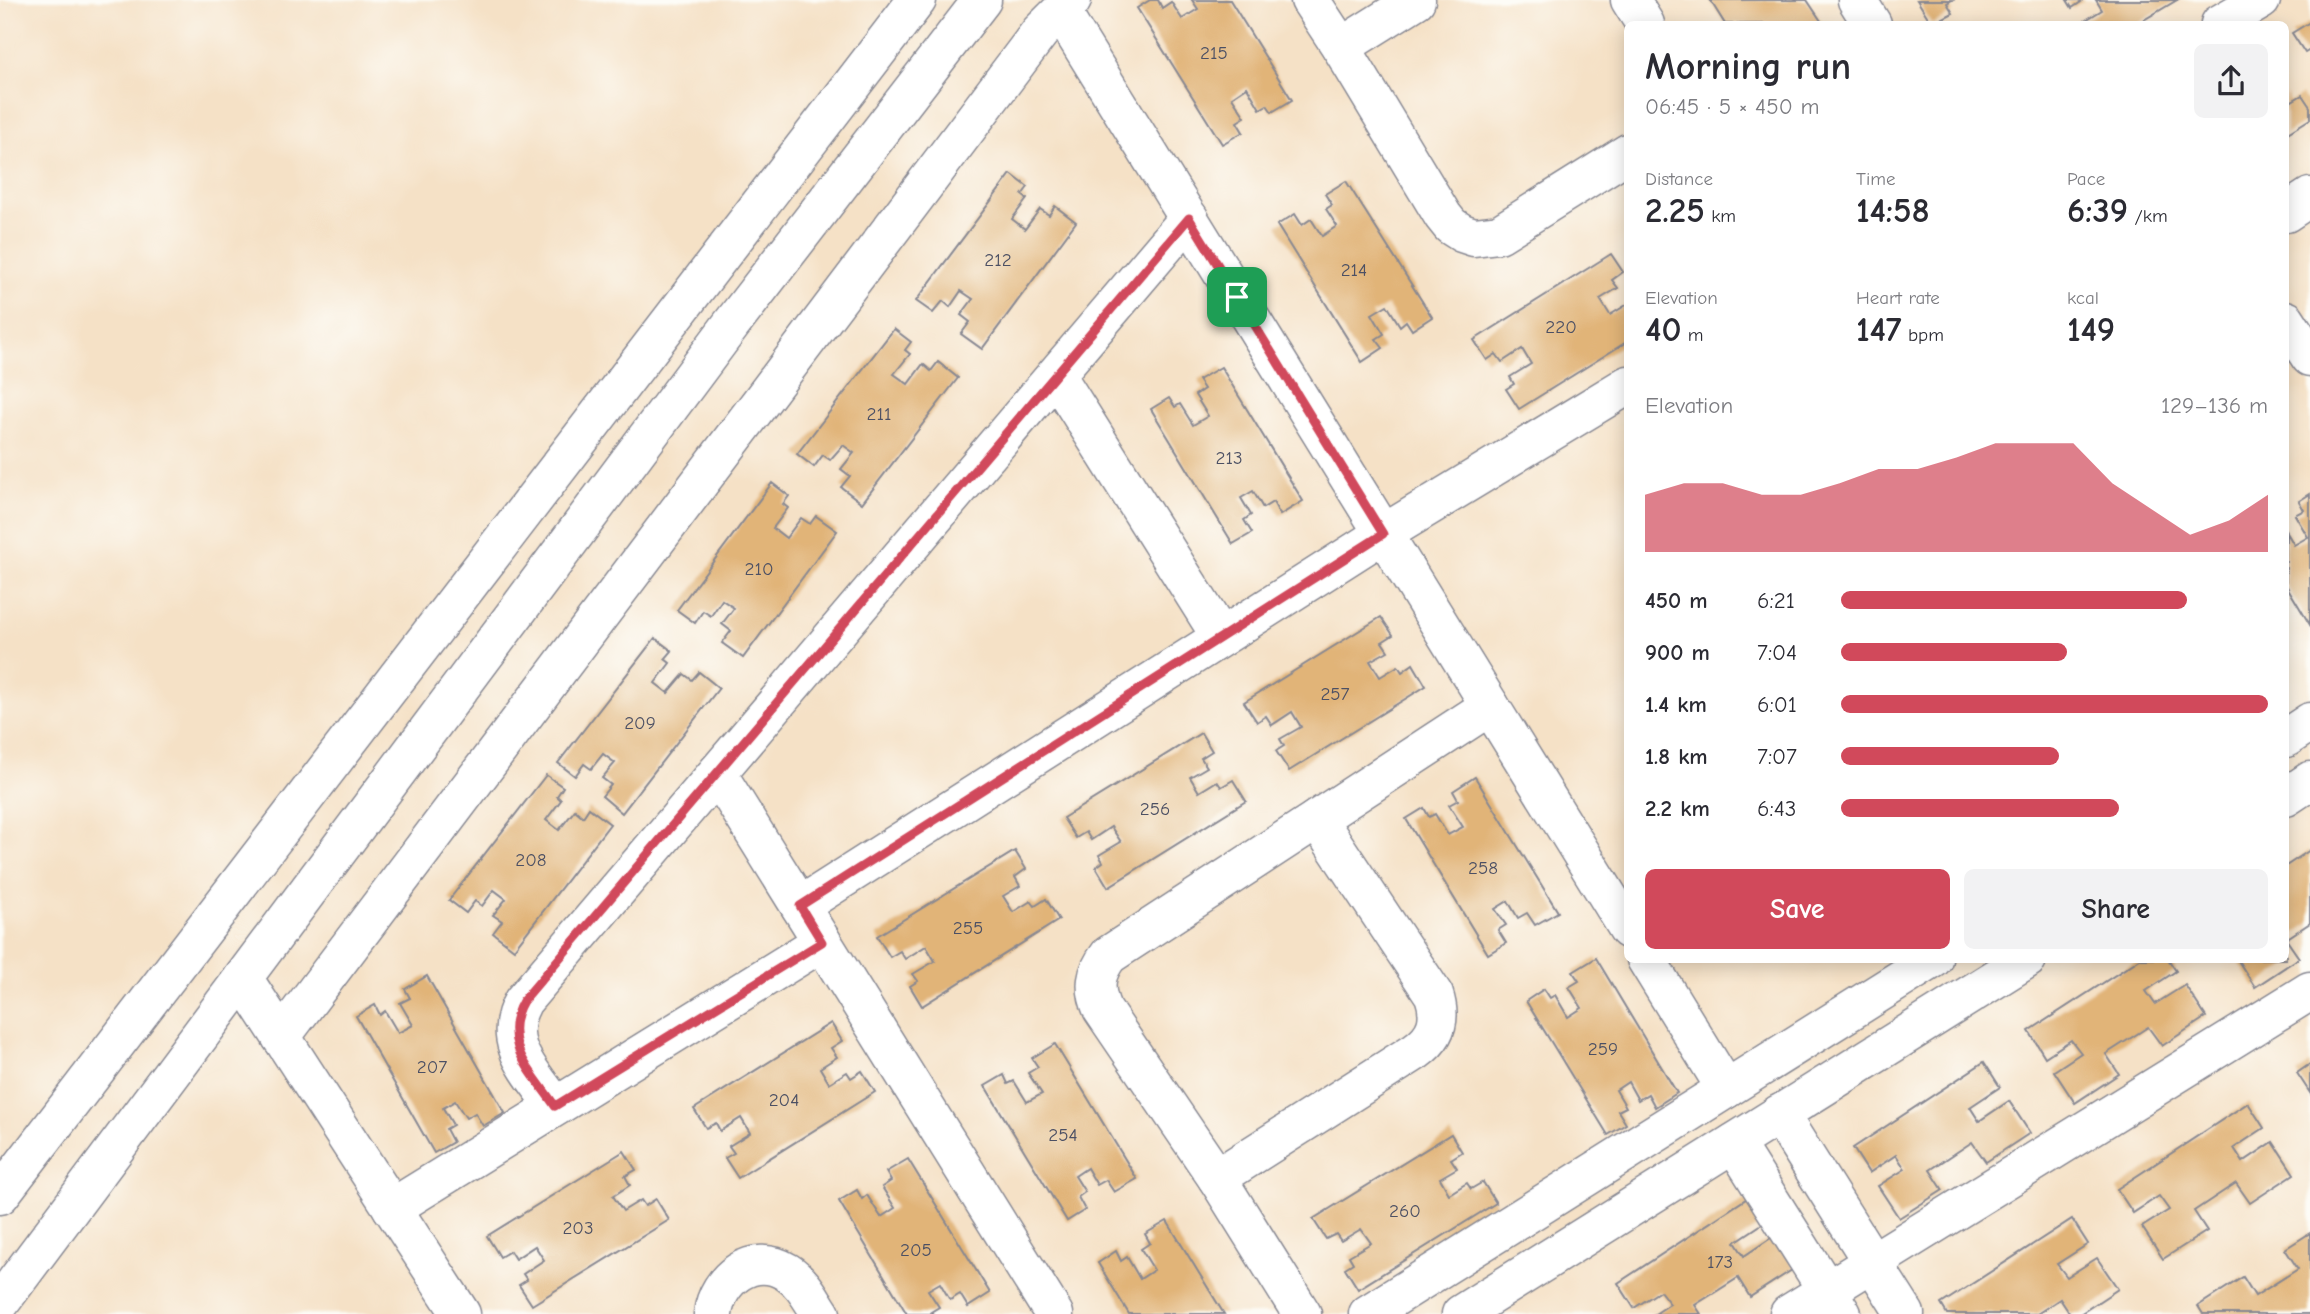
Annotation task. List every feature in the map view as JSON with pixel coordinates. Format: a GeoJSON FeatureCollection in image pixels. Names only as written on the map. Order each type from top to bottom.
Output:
{"type":"FeatureCollection","features":[{"type":"Feature","properties":{"kind":"street"},"geometry":{"type":"LineString","coordinates":[[0,1195],[916,0]]}},
{"type":"Feature","properties":{"kind":"street"},"geometry":{"type":"LineString","coordinates":[[0,1303],[731,325],[982,0]]}},
{"type":"Feature","properties":{"kind":"street"},"geometry":{"type":"LineString","coordinates":[[1310,0],[1443,216],[1451,226],[1462,233],[1474,237],[1499,234],[1624,156]]}},
{"type":"Feature","properties":{"kind":"street"},"geometry":{"type":"LineString","coordinates":[[1340,47],[1416,0]]}},
{"type":"Feature","properties":{"kind":"street"},"geometry":{"type":"LineString","coordinates":[[1630,0],[1643,21]]}},
{"type":"Feature","properties":{"kind":"street"},"geometry":{"type":"LineString","coordinates":[[1857,0],[1870,21]]}},
{"type":"Feature","properties":{"kind":"street"},"geometry":{"type":"LineString","coordinates":[[2225,21],[2261,0]]}},
{"type":"Feature","properties":{"kind":"street"},"geometry":{"type":"LineString","coordinates":[[281,1037],[991,96],[1040,32],[1066,6],[1189,218],[1624,923]]}},
{"type":"Feature","properties":{"kind":"street"},"geometry":{"type":"LineString","coordinates":[[2289,211],[2310,197]]}},
{"type":"Feature","properties":{"kind":"street"},"geometry":{"type":"LineString","coordinates":[[555,1106],[518,1052],[514,1038],[516,1012],[531,990],[1189,218]]}},
{"type":"Feature","properties":{"kind":"street"},"geometry":{"type":"LineString","coordinates":[[2289,324],[2310,356]]}},
{"type":"Feature","properties":{"kind":"street"},"geometry":{"type":"LineString","coordinates":[[1056,375],[1221,637]]}},
{"type":"Feature","properties":{"kind":"street"},"geometry":{"type":"LineString","coordinates":[[800,906],[1383,534],[1624,387]]}},
{"type":"Feature","properties":{"kind":"street"},"geometry":{"type":"LineString","coordinates":[[1303,1314],[1217,1178],[1109,1021],[1096,995],[1100,967],[1109,955],[1490,706]]}},
{"type":"Feature","properties":{"kind":"street"},"geometry":{"type":"LineString","coordinates":[[717,773],[1054,1314]]}},
{"type":"Feature","properties":{"kind":"street"},"geometry":{"type":"LineString","coordinates":[[2289,795],[2310,781]]}},
{"type":"Feature","properties":{"kind":"street"},"geometry":{"type":"LineString","coordinates":[[1217,1178],[1416,1051],[1435,1033],[1439,1020],[1434,995],[1317,819]]}},
{"type":"Feature","properties":{"kind":"street"},"geometry":{"type":"LineString","coordinates":[[392,1208],[822,942]]}},
{"type":"Feature","properties":{"kind":"street"},"geometry":{"type":"LineString","coordinates":[[1648,963],[1726,1089]]}},
{"type":"Feature","properties":{"kind":"street"},"geometry":{"type":"LineString","coordinates":[[1368,1314],[1927,963]]}},
{"type":"Feature","properties":{"kind":"street"},"geometry":{"type":"LineString","coordinates":[[1461,1314],[2020,963]]}},
{"type":"Feature","properties":{"kind":"street"},"geometry":{"type":"LineString","coordinates":[[243,978],[461,1314]]}},
{"type":"Feature","properties":{"kind":"street"},"geometry":{"type":"LineString","coordinates":[[1789,1314],[1835,1302],[1872,1262],[2310,991]]}},
{"type":"Feature","properties":{"kind":"street"},"geometry":{"type":"LineString","coordinates":[[1779,1114],[1905,1314]]}},
{"type":"Feature","properties":{"kind":"street"},"geometry":{"type":"LineString","coordinates":[[1734,1143],[1835,1302]]}},
{"type":"Feature","properties":{"kind":"street"},"geometry":{"type":"LineString","coordinates":[[713,1314],[714,1301],[722,1285],[735,1273],[751,1266],[769,1265],[786,1270],[800,1281],[821,1314]]}},
{"type":"Feature","properties":{"kind":"building"},"geometry":{"type":"Polygon","coordinates":[[[1150,0],[1158,0],[1162,8],[1171,2],[1182,19],[1198,9],[1192,0],[1230,0],[1292,100],[1272,112],[1267,105],[1260,109],[1247,87],[1232,97],[1245,117],[1237,122],[1243,132],[1222,144],[1137,8],[1150,0]]]}},
{"type":"Feature","properties":{"kind":"building"},"geometry":{"type":"Polygon","coordinates":[[[1710,0],[1807,0],[1821,21],[1723,21],[1710,0]]]}},
{"type":"Feature","properties":{"kind":"building"},"geometry":{"type":"Polygon","coordinates":[[[1917,0],[1952,0],[1947,3],[1953,13],[1938,21],[1930,21],[1917,0]]]}},
{"type":"Feature","properties":{"kind":"building"},"geometry":{"type":"Polygon","coordinates":[[[2067,0],[2084,0],[2072,8],[2067,0]]]}},
{"type":"Feature","properties":{"kind":"building"},"geometry":{"type":"Polygon","coordinates":[[[2096,0],[2177,0],[2142,21],[2084,21],[2102,10],[2096,0]]]}},
{"type":"Feature","properties":{"kind":"building"},"geometry":{"type":"Polygon","coordinates":[[[2310,22],[2310,50],[2305,53],[2292,33],[2310,22]]]}},
{"type":"Feature","properties":{"kind":"building"},"geometry":{"type":"Polygon","coordinates":[[[2302,95],[2310,107],[2310,119],[2289,132],[2289,100],[2290,102],[2302,95]]]}},
{"type":"Feature","properties":{"kind":"building"},"geometry":{"type":"Polygon","coordinates":[[[1011,174],[1028,187],[1022,195],[1027,199],[1012,219],[1025,229],[1040,209],[1049,215],[1055,206],[1076,222],[982,349],[961,334],[970,322],[961,315],[973,299],[961,291],[950,307],[943,301],[933,313],[916,301],[1011,174]]]}},
{"type":"Feature","properties":{"kind":"building"},"geometry":{"type":"Polygon","coordinates":[[[1346,181],[1432,317],[1412,330],[1406,321],[1400,326],[1387,305],[1372,314],[1384,334],[1376,339],[1383,348],[1362,362],[1277,225],[1295,214],[1302,225],[1311,219],[1322,236],[1337,226],[1326,209],[1332,205],[1325,194],[1346,181]]]}},
{"type":"Feature","properties":{"kind":"building"},"geometry":{"type":"Polygon","coordinates":[[[1611,254],[1623,272],[1612,280],[1618,288],[1600,299],[1610,315],[1624,306],[1624,343],[1519,409],[1506,389],[1514,384],[1510,377],[1531,364],[1522,349],[1502,362],[1496,354],[1487,360],[1474,340],[1611,254]]]}},
{"type":"Feature","properties":{"kind":"building"},"geometry":{"type":"Polygon","coordinates":[[[894,329],[911,342],[905,350],[910,354],[894,374],[908,384],[923,364],[931,371],[938,362],[958,378],[862,503],[841,487],[850,476],[841,469],[854,453],[843,445],[830,460],[823,455],[814,467],[797,454],[894,329]]]}},
{"type":"Feature","properties":{"kind":"building"},"geometry":{"type":"Polygon","coordinates":[[[1221,367],[1303,501],[1280,515],[1273,502],[1263,508],[1253,491],[1241,498],[1251,515],[1244,520],[1252,533],[1233,544],[1151,409],[1169,398],[1175,407],[1180,404],[1193,425],[1208,416],[1195,395],[1204,389],[1198,380],[1221,367]]]}},
{"type":"Feature","properties":{"kind":"building"},"geometry":{"type":"Polygon","coordinates":[[[772,483],[789,496],[783,504],[788,508],[773,528],[786,538],[801,518],[810,524],[816,516],[837,531],[743,658],[722,643],[731,631],[722,624],[734,608],[722,600],[711,616],[703,611],[695,623],[677,610],[772,483]]]}},
{"type":"Feature","properties":{"kind":"building"},"geometry":{"type":"Polygon","coordinates":[[[2310,494],[2310,625],[2289,590],[2289,536],[2294,545],[2308,537],[2295,515],[2304,510],[2299,501],[2310,494]]]}},
{"type":"Feature","properties":{"kind":"building"},"geometry":{"type":"Polygon","coordinates":[[[1381,617],[1393,635],[1382,642],[1388,651],[1370,661],[1380,677],[1398,666],[1402,672],[1413,664],[1426,686],[1289,771],[1276,751],[1284,746],[1280,739],[1301,727],[1292,712],[1272,725],[1266,716],[1257,722],[1244,702],[1381,617]]]}},
{"type":"Feature","properties":{"kind":"building"},"geometry":{"type":"Polygon","coordinates":[[[655,638],[672,651],[665,659],[670,663],[655,683],[668,693],[684,674],[692,680],[699,672],[719,688],[622,813],[602,796],[611,785],[602,778],[615,763],[603,754],[591,769],[584,764],[575,776],[558,763],[655,638]]]}},
{"type":"Feature","properties":{"kind":"building"},"geometry":{"type":"Polygon","coordinates":[[[1201,733],[1212,751],[1201,758],[1207,767],[1190,777],[1199,792],[1217,781],[1221,787],[1233,780],[1246,801],[1108,887],[1096,867],[1103,862],[1099,855],[1121,842],[1111,827],[1091,840],[1086,832],[1076,838],[1063,818],[1201,733]]]}},
{"type":"Feature","properties":{"kind":"building"},"geometry":{"type":"Polygon","coordinates":[[[546,775],[563,787],[557,796],[561,800],[546,820],[559,830],[575,810],[583,817],[589,808],[610,824],[514,949],[493,933],[502,921],[493,915],[506,899],[494,890],[482,906],[475,901],[466,913],[449,900],[546,775]]]}},
{"type":"Feature","properties":{"kind":"building"},"geometry":{"type":"Polygon","coordinates":[[[1475,777],[1558,912],[1535,925],[1527,913],[1518,918],[1508,901],[1495,909],[1506,925],[1498,930],[1506,943],[1488,954],[1406,819],[1424,808],[1429,817],[1435,814],[1448,835],[1463,827],[1449,805],[1458,800],[1453,791],[1475,777]]]}},
{"type":"Feature","properties":{"kind":"building"},"geometry":{"type":"Polygon","coordinates":[[[2310,850],[2310,923],[2289,937],[2289,864],[2310,850]]]}},
{"type":"Feature","properties":{"kind":"building"},"geometry":{"type":"Polygon","coordinates":[[[1015,851],[1026,869],[1015,877],[1020,886],[1003,896],[1013,912],[1031,901],[1035,906],[1046,899],[1059,920],[922,1006],[910,986],[918,981],[913,974],[935,961],[926,946],[905,959],[900,951],[890,957],[877,936],[1015,851]]]}},
{"type":"Feature","properties":{"kind":"building"},"geometry":{"type":"Polygon","coordinates":[[[2289,943],[2299,958],[2255,987],[2240,963],[2289,963],[2289,943]]]}},
{"type":"Feature","properties":{"kind":"building"},"geometry":{"type":"Polygon","coordinates":[[[1596,958],[1677,1093],[1655,1107],[1648,1094],[1638,1100],[1628,1082],[1616,1090],[1626,1107],[1618,1111],[1626,1124],[1608,1135],[1526,1001],[1544,989],[1550,998],[1555,995],[1568,1017],[1582,1008],[1569,987],[1579,981],[1573,972],[1596,958]]]}},
{"type":"Feature","properties":{"kind":"building"},"geometry":{"type":"Polygon","coordinates":[[[2134,963],[2171,963],[2176,971],[2146,991],[2155,1004],[2185,985],[2206,1017],[2162,1046],[2148,1027],[2106,1054],[2119,1074],[2075,1103],[2054,1071],[2081,1053],[2071,1040],[2045,1057],[2029,1031],[2134,963]]]}},
{"type":"Feature","properties":{"kind":"building"},"geometry":{"type":"Polygon","coordinates":[[[427,976],[505,1113],[483,1126],[475,1113],[466,1118],[455,1101],[443,1108],[453,1125],[446,1129],[453,1142],[434,1153],[356,1016],[375,1005],[380,1015],[385,1011],[398,1033],[413,1025],[400,1003],[410,998],[405,989],[427,976]]]}},
{"type":"Feature","properties":{"kind":"building"},"geometry":{"type":"Polygon","coordinates":[[[831,1023],[842,1041],[831,1048],[837,1057],[820,1068],[829,1083],[847,1072],[851,1078],[862,1071],[875,1092],[738,1178],[725,1158],[734,1153],[729,1146],[750,1133],[741,1118],[720,1131],[716,1123],[706,1128],[694,1109],[831,1023]]]}},
{"type":"Feature","properties":{"kind":"building"},"geometry":{"type":"Polygon","coordinates":[[[1055,1044],[1137,1179],[1114,1192],[1106,1180],[1097,1185],[1087,1168],[1075,1176],[1085,1192],[1078,1197],[1085,1210],[1067,1221],[985,1086],[1004,1075],[1008,1084],[1014,1081],[1027,1102],[1042,1094],[1028,1073],[1038,1067],[1032,1058],[1055,1044]]]}},
{"type":"Feature","properties":{"kind":"building"},"geometry":{"type":"Polygon","coordinates":[[[1984,1062],[2000,1087],[1970,1107],[1979,1121],[2009,1101],[2030,1133],[1986,1162],[1972,1142],[1930,1170],[1943,1190],[1899,1218],[1878,1186],[1905,1169],[1896,1155],[1869,1173],[1853,1148],[1984,1062]]]}},
{"type":"Feature","properties":{"kind":"building"},"geometry":{"type":"Polygon","coordinates":[[[2310,1064],[2310,1093],[2297,1073],[2310,1064]]]}},
{"type":"Feature","properties":{"kind":"building"},"geometry":{"type":"Polygon","coordinates":[[[2248,1103],[2264,1128],[2234,1148],[2243,1162],[2273,1142],[2294,1174],[2250,1203],[2236,1183],[2194,1211],[2207,1231],[2163,1259],[2142,1227],[2169,1210],[2159,1196],[2133,1213],[2117,1189],[2248,1103]]]}},
{"type":"Feature","properties":{"kind":"building"},"geometry":{"type":"Polygon","coordinates":[[[1451,1134],[1462,1152],[1451,1159],[1457,1168],[1440,1178],[1449,1194],[1467,1183],[1471,1189],[1483,1182],[1496,1203],[1358,1289],[1345,1268],[1353,1263],[1349,1256],[1371,1243],[1361,1229],[1341,1241],[1336,1234],[1326,1239],[1313,1219],[1451,1134]]]}},
{"type":"Feature","properties":{"kind":"building"},"geometry":{"type":"Polygon","coordinates":[[[624,1151],[636,1170],[625,1176],[630,1185],[613,1196],[623,1211],[641,1200],[645,1206],[656,1199],[669,1220],[532,1305],[519,1285],[527,1280],[523,1274],[544,1260],[535,1246],[515,1259],[510,1251],[500,1257],[487,1236],[624,1151]]]}},
{"type":"Feature","properties":{"kind":"building"},"geometry":{"type":"Polygon","coordinates":[[[908,1159],[990,1293],[968,1307],[960,1294],[950,1300],[940,1283],[928,1290],[939,1307],[931,1312],[933,1314],[907,1314],[839,1201],[857,1190],[862,1199],[867,1195],[881,1217],[895,1208],[882,1187],[891,1181],[886,1172],[908,1159]]]}},
{"type":"Feature","properties":{"kind":"building"},"geometry":{"type":"Polygon","coordinates":[[[1749,1197],[1765,1222],[1735,1242],[1744,1256],[1774,1236],[1795,1268],[1750,1297],[1738,1278],[1695,1305],[1701,1314],[1655,1314],[1670,1304],[1660,1291],[1634,1308],[1618,1283],[1749,1197]]]}},
{"type":"Feature","properties":{"kind":"building"},"geometry":{"type":"Polygon","coordinates":[[[2072,1219],[2088,1244],[2057,1264],[2067,1277],[2097,1258],[2118,1289],[2080,1314],[2070,1314],[2060,1299],[2037,1314],[1947,1314],[1941,1304],[2072,1219]]]}},
{"type":"Feature","properties":{"kind":"building"},"geometry":{"type":"Polygon","coordinates":[[[1167,1221],[1224,1314],[1129,1314],[1098,1263],[1116,1251],[1121,1261],[1127,1257],[1140,1279],[1154,1270],[1141,1249],[1150,1243],[1145,1234],[1167,1221]]]}},
{"type":"Feature","properties":{"kind":"building"},"geometry":{"type":"Polygon","coordinates":[[[2310,1233],[2310,1314],[2203,1314],[2198,1306],[2243,1277],[2255,1296],[2298,1269],[2285,1249],[2310,1233]]]}},
{"type":"Feature","properties":{"kind":"route"},"geometry":{"type":"LineString","coordinates":[[1189,218],[1237,297],[1383,534],[800,906],[822,942],[555,1106],[518,1052],[514,1026],[516,1012],[523,1001],[1189,218]]}}]}
